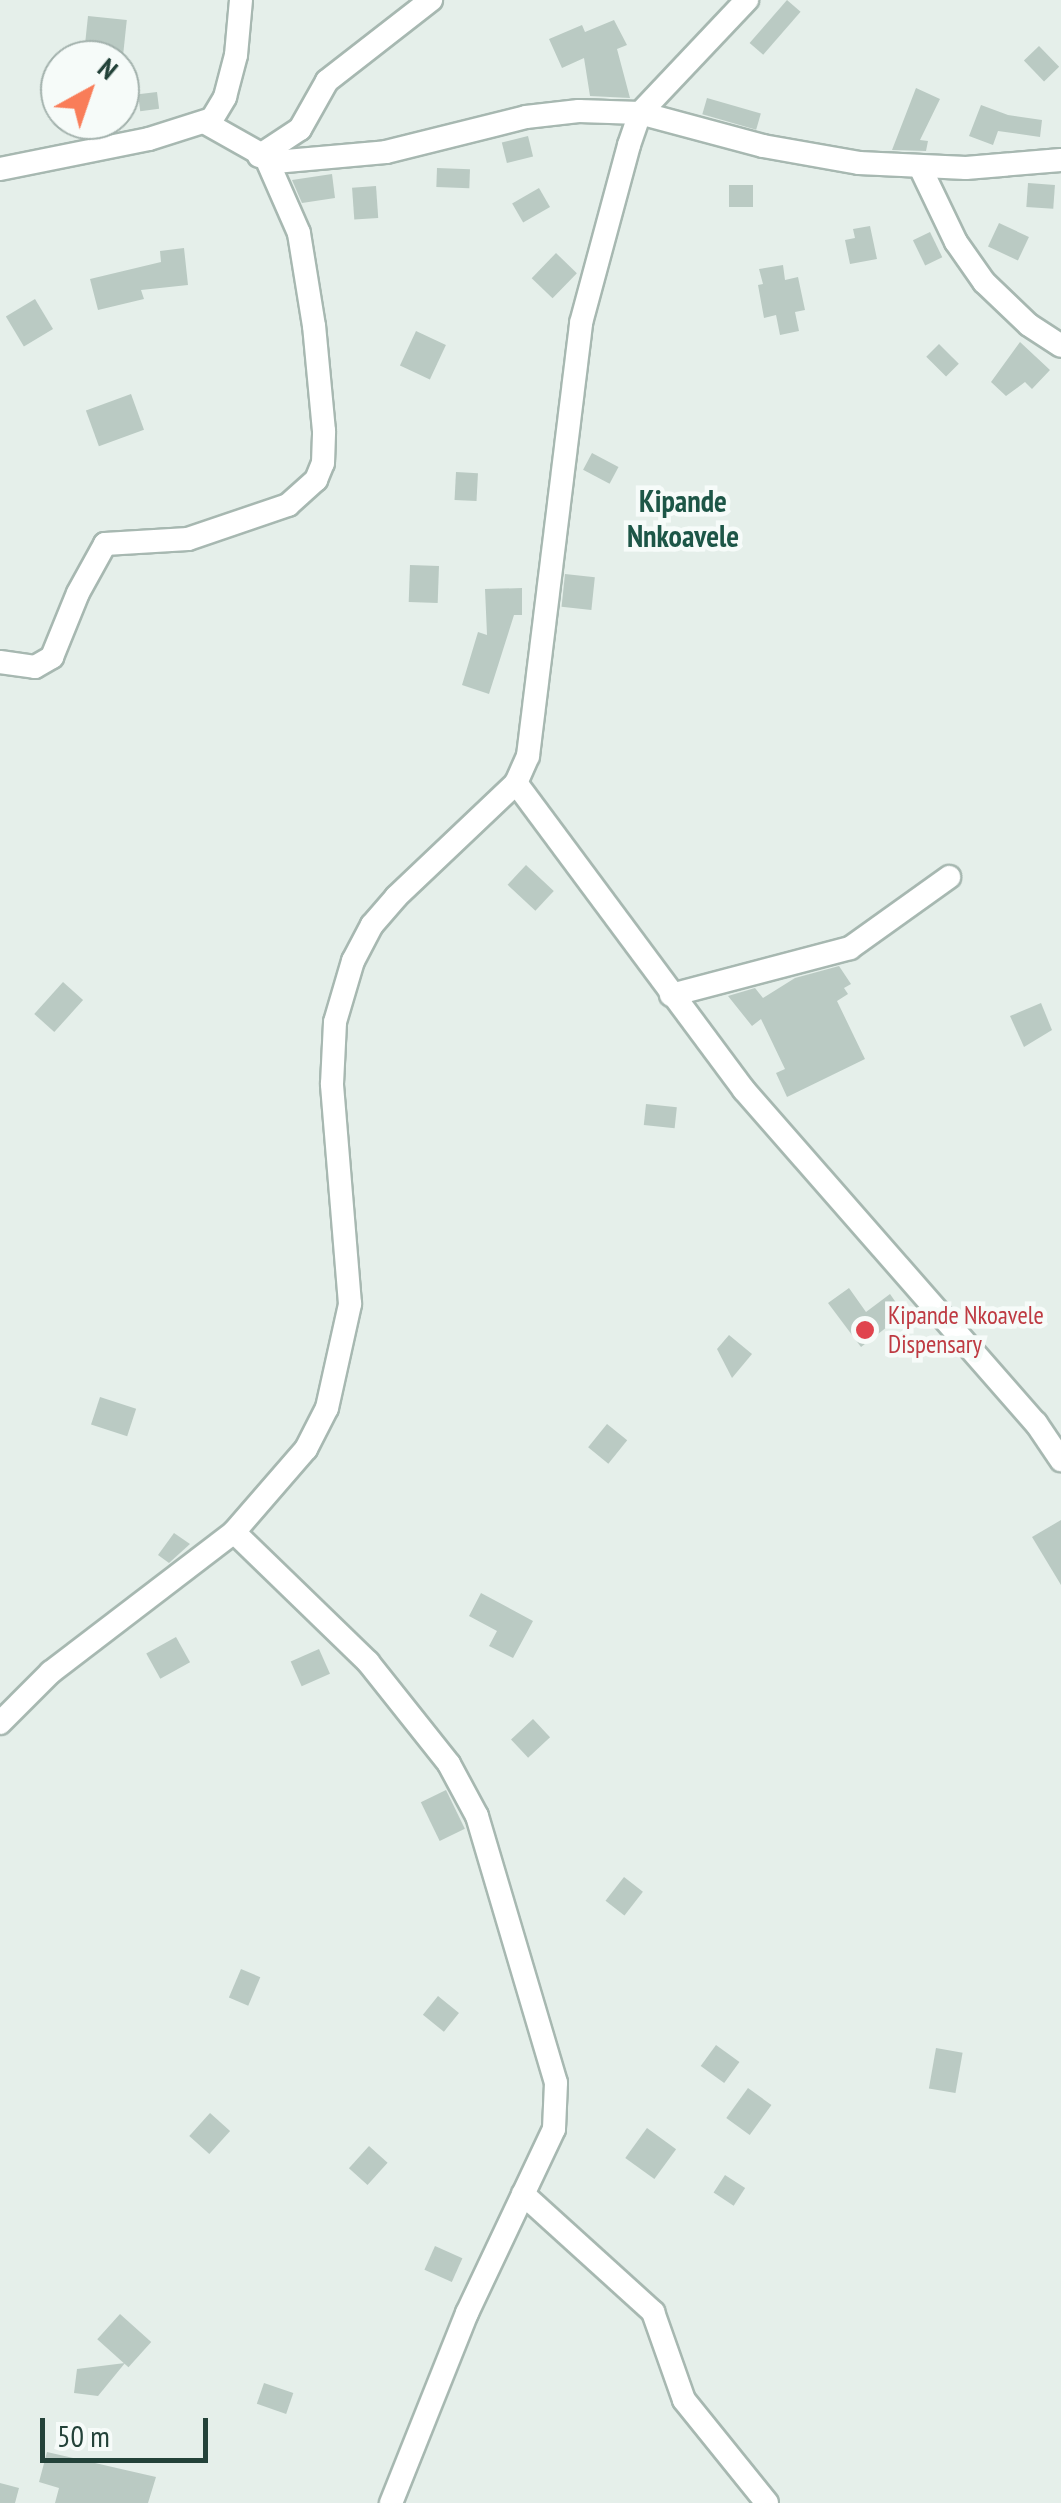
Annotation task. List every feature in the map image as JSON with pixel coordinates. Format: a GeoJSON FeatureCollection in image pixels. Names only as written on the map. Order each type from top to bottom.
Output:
{"type":"FeatureCollection","features":[{"type":"Feature","properties":{"kind":"street"},"geometry":{"type":"LineString","coordinates":[[0,169],[149,139],[204,122],[219,112],[238,38],[241,0]]}},
{"type":"Feature","properties":{"kind":"street"},"geometry":{"type":"LineString","coordinates":[[263,158],[300,129],[326,81],[431,0]]}},
{"type":"Feature","properties":{"kind":"street"},"geometry":{"type":"LineString","coordinates":[[0,1723],[51,1672],[234,1532],[306,1449],[327,1408],[350,1304],[332,1084],[335,1022],[353,961],[396,897],[516,783],[528,756],[581,323],[640,113],[747,0]]}},
{"type":"Feature","properties":{"kind":"street"},"geometry":{"type":"LineString","coordinates":[[204,122],[263,158],[306,162],[386,152],[554,112],[640,113],[817,158],[920,167],[1061,160]]}},
{"type":"Feature","properties":{"kind":"street"},"geometry":{"type":"LineString","coordinates":[[0,662],[36,666],[52,657],[78,593],[105,544],[188,540],[288,505],[316,480],[323,463],[324,431],[314,326],[298,233],[263,158]]}},
{"type":"Feature","properties":{"kind":"street"},"geometry":{"type":"LineString","coordinates":[[920,167],[956,242],[984,282],[1029,326],[1061,346]]}},
{"type":"Feature","properties":{"kind":"street"},"geometry":{"type":"LineString","coordinates":[[516,783],[780,1132],[1012,1396],[1061,1460]]}},
{"type":"Feature","properties":{"kind":"street"},"geometry":{"type":"LineString","coordinates":[[672,994],[850,948],[949,877]]}},
{"type":"Feature","properties":{"kind":"street"},"geometry":{"type":"LineString","coordinates":[[234,1532],[368,1662],[450,1764],[477,1816],[556,2084],[554,2129],[467,2313],[391,2503]]}},
{"type":"Feature","properties":{"kind":"street"},"geometry":{"type":"LineString","coordinates":[[523,2194],[654,2312],[672,2375],[684,2400],[767,2503]]}},
{"type":"Feature","properties":{"kind":"building"},"geometry":{"type":"Polygon","coordinates":[[[787,0],[801,12],[763,55],[750,43],[787,0]]]}},
{"type":"Feature","properties":{"kind":"building"},"geometry":{"type":"Polygon","coordinates":[[[88,16],[127,20],[125,40],[85,40],[88,16]]]}},
{"type":"Feature","properties":{"kind":"building"},"geometry":{"type":"Polygon","coordinates":[[[614,20],[627,45],[617,49],[630,98],[590,96],[584,58],[562,68],[549,39],[582,25],[585,32],[614,20]]]}},
{"type":"Feature","properties":{"kind":"building"},"geometry":{"type":"Polygon","coordinates":[[[1039,46],[1059,67],[1044,81],[1024,61],[1039,46]]]}},
{"type":"Feature","properties":{"kind":"building"},"geometry":{"type":"Polygon","coordinates":[[[916,88],[940,99],[920,140],[928,141],[926,151],[892,150],[916,88]]]}},
{"type":"Feature","properties":{"kind":"building"},"geometry":{"type":"Polygon","coordinates":[[[157,92],[159,109],[140,111],[140,94],[157,92]]]}},
{"type":"Feature","properties":{"kind":"building"},"geometry":{"type":"Polygon","coordinates":[[[707,98],[761,113],[756,130],[702,114],[707,98]]]}},
{"type":"Feature","properties":{"kind":"building"},"geometry":{"type":"Polygon","coordinates":[[[981,105],[1008,115],[1042,120],[1040,137],[998,131],[993,145],[969,136],[981,105]]]}},
{"type":"Feature","properties":{"kind":"building"},"geometry":{"type":"Polygon","coordinates":[[[528,136],[533,156],[507,163],[502,143],[528,136]]]}},
{"type":"Feature","properties":{"kind":"building"},"geometry":{"type":"Polygon","coordinates":[[[437,168],[470,169],[469,188],[436,187],[437,168]]]}},
{"type":"Feature","properties":{"kind":"building"},"geometry":{"type":"Polygon","coordinates":[[[332,174],[335,198],[302,203],[292,180],[332,174]]]}},
{"type":"Feature","properties":{"kind":"building"},"geometry":{"type":"Polygon","coordinates":[[[1028,183],[1055,185],[1053,209],[1026,207],[1028,183]]]}},
{"type":"Feature","properties":{"kind":"building"},"geometry":{"type":"Polygon","coordinates":[[[729,185],[753,185],[753,207],[729,207],[729,185]]]}},
{"type":"Feature","properties":{"kind":"building"},"geometry":{"type":"Polygon","coordinates":[[[376,186],[378,218],[354,220],[352,188],[376,186]]]}},
{"type":"Feature","properties":{"kind":"building"},"geometry":{"type":"Polygon","coordinates":[[[539,188],[550,207],[523,223],[512,204],[539,188]]]}},
{"type":"Feature","properties":{"kind":"building"},"geometry":{"type":"Polygon","coordinates":[[[999,223],[1029,237],[1018,261],[988,247],[999,223]]]}},
{"type":"Feature","properties":{"kind":"building"},"geometry":{"type":"Polygon","coordinates":[[[870,226],[877,259],[850,264],[845,240],[855,238],[853,229],[870,226]]]}},
{"type":"Feature","properties":{"kind":"building"},"geometry":{"type":"Polygon","coordinates":[[[930,232],[942,257],[925,265],[913,240],[930,232]]]}},
{"type":"Feature","properties":{"kind":"building"},"geometry":{"type":"Polygon","coordinates":[[[184,248],[188,285],[141,290],[144,299],[98,310],[90,279],[161,262],[160,251],[184,248]]]}},
{"type":"Feature","properties":{"kind":"building"},"geometry":{"type":"Polygon","coordinates":[[[556,253],[577,273],[553,298],[532,278],[556,253]]]}},
{"type":"Feature","properties":{"kind":"building"},"geometry":{"type":"Polygon","coordinates":[[[783,265],[785,280],[798,277],[805,310],[795,312],[799,331],[780,335],[776,315],[764,318],[758,285],[763,284],[759,269],[783,265]]]}},
{"type":"Feature","properties":{"kind":"building"},"geometry":{"type":"Polygon","coordinates":[[[35,299],[53,329],[24,347],[6,317],[35,299]]]}},
{"type":"Feature","properties":{"kind":"building"},"geometry":{"type":"Polygon","coordinates":[[[416,331],[446,345],[430,379],[400,365],[416,331]]]}},
{"type":"Feature","properties":{"kind":"building"},"geometry":{"type":"Polygon","coordinates":[[[1020,342],[1050,370],[1032,389],[1025,382],[1006,396],[991,382],[1020,342]]]}},
{"type":"Feature","properties":{"kind":"building"},"geometry":{"type":"Polygon","coordinates":[[[939,344],[959,364],[946,377],[926,357],[939,344]]]}},
{"type":"Feature","properties":{"kind":"building"},"geometry":{"type":"Polygon","coordinates":[[[131,394],[144,430],[99,446],[86,410],[131,394]]]}},
{"type":"Feature","properties":{"kind":"building"},"geometry":{"type":"Polygon","coordinates":[[[592,453],[618,467],[610,484],[583,470],[592,453]]]}},
{"type":"Feature","properties":{"kind":"building"},"geometry":{"type":"Polygon","coordinates":[[[456,472],[478,473],[477,501],[455,500],[456,472]]]}},
{"type":"Feature","properties":{"kind":"building"},"geometry":{"type":"Polygon","coordinates":[[[410,565],[439,566],[438,603],[409,602],[410,565]]]}},
{"type":"Feature","properties":{"kind":"building"},"geometry":{"type":"Polygon","coordinates":[[[565,574],[595,577],[591,610],[562,607],[565,574]]]}},
{"type":"Feature","properties":{"kind":"building"},"geometry":{"type":"Polygon","coordinates":[[[522,588],[522,615],[514,615],[489,694],[462,685],[478,632],[487,635],[485,589],[522,588]]]}},
{"type":"Feature","properties":{"kind":"building"},"geometry":{"type":"Polygon","coordinates":[[[526,865],[554,891],[535,911],[508,885],[526,865]]]}},
{"type":"Feature","properties":{"kind":"building"},"geometry":{"type":"Polygon","coordinates":[[[839,966],[851,984],[844,988],[848,994],[837,1001],[865,1059],[787,1097],[776,1073],[785,1069],[761,1019],[752,1026],[728,996],[755,988],[763,998],[795,978],[839,966]]]}},
{"type":"Feature","properties":{"kind":"building"},"geometry":{"type":"Polygon","coordinates":[[[63,982],[83,1000],[54,1032],[34,1014],[63,982]]]}},
{"type":"Feature","properties":{"kind":"building"},"geometry":{"type":"Polygon","coordinates":[[[1041,1003],[1052,1030],[1024,1047],[1010,1016],[1041,1003]]]}},
{"type":"Feature","properties":{"kind":"building"},"geometry":{"type":"Polygon","coordinates":[[[646,1104],[677,1107],[675,1128],[644,1125],[646,1104]]]}},
{"type":"Feature","properties":{"kind":"building","name":"Kipande Nkoavele Dispensary"},"geometry":{"type":"Polygon","coordinates":[[[849,1288],[866,1312],[890,1294],[904,1314],[861,1347],[828,1303],[849,1288]]]}},
{"type":"Feature","properties":{"kind":"building"},"geometry":{"type":"Polygon","coordinates":[[[729,1335],[752,1354],[732,1378],[717,1349],[729,1335]]]}},
{"type":"Feature","properties":{"kind":"building"},"geometry":{"type":"Polygon","coordinates":[[[100,1397],[136,1409],[127,1436],[91,1425],[100,1397]]]}},
{"type":"Feature","properties":{"kind":"building"},"geometry":{"type":"Polygon","coordinates":[[[607,1424],[627,1440],[608,1464],[588,1447],[607,1424]]]}},
{"type":"Feature","properties":{"kind":"building"},"geometry":{"type":"Polygon","coordinates":[[[1061,1520],[1061,1585],[1032,1537],[1061,1520]]]}},
{"type":"Feature","properties":{"kind":"building"},"geometry":{"type":"Polygon","coordinates":[[[174,1533],[190,1544],[169,1563],[158,1555],[174,1533]]]}},
{"type":"Feature","properties":{"kind":"building"},"geometry":{"type":"Polygon","coordinates":[[[481,1593],[533,1621],[513,1658],[489,1646],[497,1631],[469,1616],[481,1593]]]}},
{"type":"Feature","properties":{"kind":"building"},"geometry":{"type":"Polygon","coordinates":[[[176,1637],[190,1662],[160,1679],[146,1653],[176,1637]]]}},
{"type":"Feature","properties":{"kind":"building"},"geometry":{"type":"Polygon","coordinates":[[[319,1649],[330,1674],[302,1686],[291,1662],[319,1649]]]}},
{"type":"Feature","properties":{"kind":"building"},"geometry":{"type":"Polygon","coordinates":[[[533,1719],[550,1737],[528,1758],[511,1739],[533,1719]]]}},
{"type":"Feature","properties":{"kind":"building"},"geometry":{"type":"Polygon","coordinates":[[[446,1790],[465,1829],[440,1841],[421,1802],[446,1790]]]}},
{"type":"Feature","properties":{"kind":"building"},"geometry":{"type":"Polygon","coordinates":[[[624,1877],[643,1892],[624,1915],[606,1901],[624,1877]]]}},
{"type":"Feature","properties":{"kind":"building"},"geometry":{"type":"Polygon","coordinates":[[[241,1969],[260,1977],[248,2006],[229,1998],[241,1969]]]}},
{"type":"Feature","properties":{"kind":"building"},"geometry":{"type":"Polygon","coordinates":[[[438,1996],[459,2013],[444,2032],[423,2015],[438,1996]]]}},
{"type":"Feature","properties":{"kind":"building"},"geometry":{"type":"Polygon","coordinates":[[[716,2045],[739,2062],[724,2083],[701,2066],[716,2045]]]}},
{"type":"Feature","properties":{"kind":"building"},"geometry":{"type":"Polygon","coordinates":[[[936,2048],[963,2053],[955,2093],[929,2088],[936,2048]]]}},
{"type":"Feature","properties":{"kind":"building"},"geometry":{"type":"Polygon","coordinates":[[[748,2088],[771,2105],[750,2135],[726,2118],[748,2088]]]}},
{"type":"Feature","properties":{"kind":"building"},"geometry":{"type":"Polygon","coordinates":[[[210,2113],[230,2131],[209,2154],[189,2136],[210,2113]]]}},
{"type":"Feature","properties":{"kind":"building"},"geometry":{"type":"Polygon","coordinates":[[[647,2128],[676,2149],[654,2179],[625,2158],[647,2128]]]}},
{"type":"Feature","properties":{"kind":"building"},"geometry":{"type":"Polygon","coordinates":[[[369,2146],[388,2163],[368,2185],[349,2168],[369,2146]]]}},
{"type":"Feature","properties":{"kind":"building"},"geometry":{"type":"Polygon","coordinates":[[[725,2175],[745,2188],[734,2206],[714,2193],[725,2175]]]}},
{"type":"Feature","properties":{"kind":"building"},"geometry":{"type":"Polygon","coordinates":[[[435,2246],[462,2258],[452,2282],[424,2270],[435,2246]]]}},
{"type":"Feature","properties":{"kind":"building"},"geometry":{"type":"Polygon","coordinates":[[[120,2314],[151,2342],[128,2367],[97,2339],[120,2314]]]}},
{"type":"Feature","properties":{"kind":"building"},"geometry":{"type":"Polygon","coordinates":[[[125,2363],[98,2396],[74,2393],[77,2369],[125,2363]]]}},
{"type":"Feature","properties":{"kind":"building"},"geometry":{"type":"Polygon","coordinates":[[[264,2383],[293,2393],[286,2414],[257,2404],[264,2383]]]}},
{"type":"Feature","properties":{"kind":"building"},"geometry":{"type":"Polygon","coordinates":[[[47,2452],[156,2477],[148,2503],[55,2503],[59,2488],[39,2482],[47,2452]]]}},
{"type":"Feature","properties":{"kind":"building"},"geometry":{"type":"Polygon","coordinates":[[[0,2483],[19,2488],[15,2503],[0,2503],[0,2483]]]}},
{"type":"Feature","properties":{"kind":"place","name":"Kipande Nkoavele Dispensary"},"geometry":{"type":"Point","coordinates":[865,1330]}},
{"type":"Feature","properties":{"kind":"district","name":"Kipande Nnkoavele"},"geometry":{"type":"Point","coordinates":[683,518]}}]}
